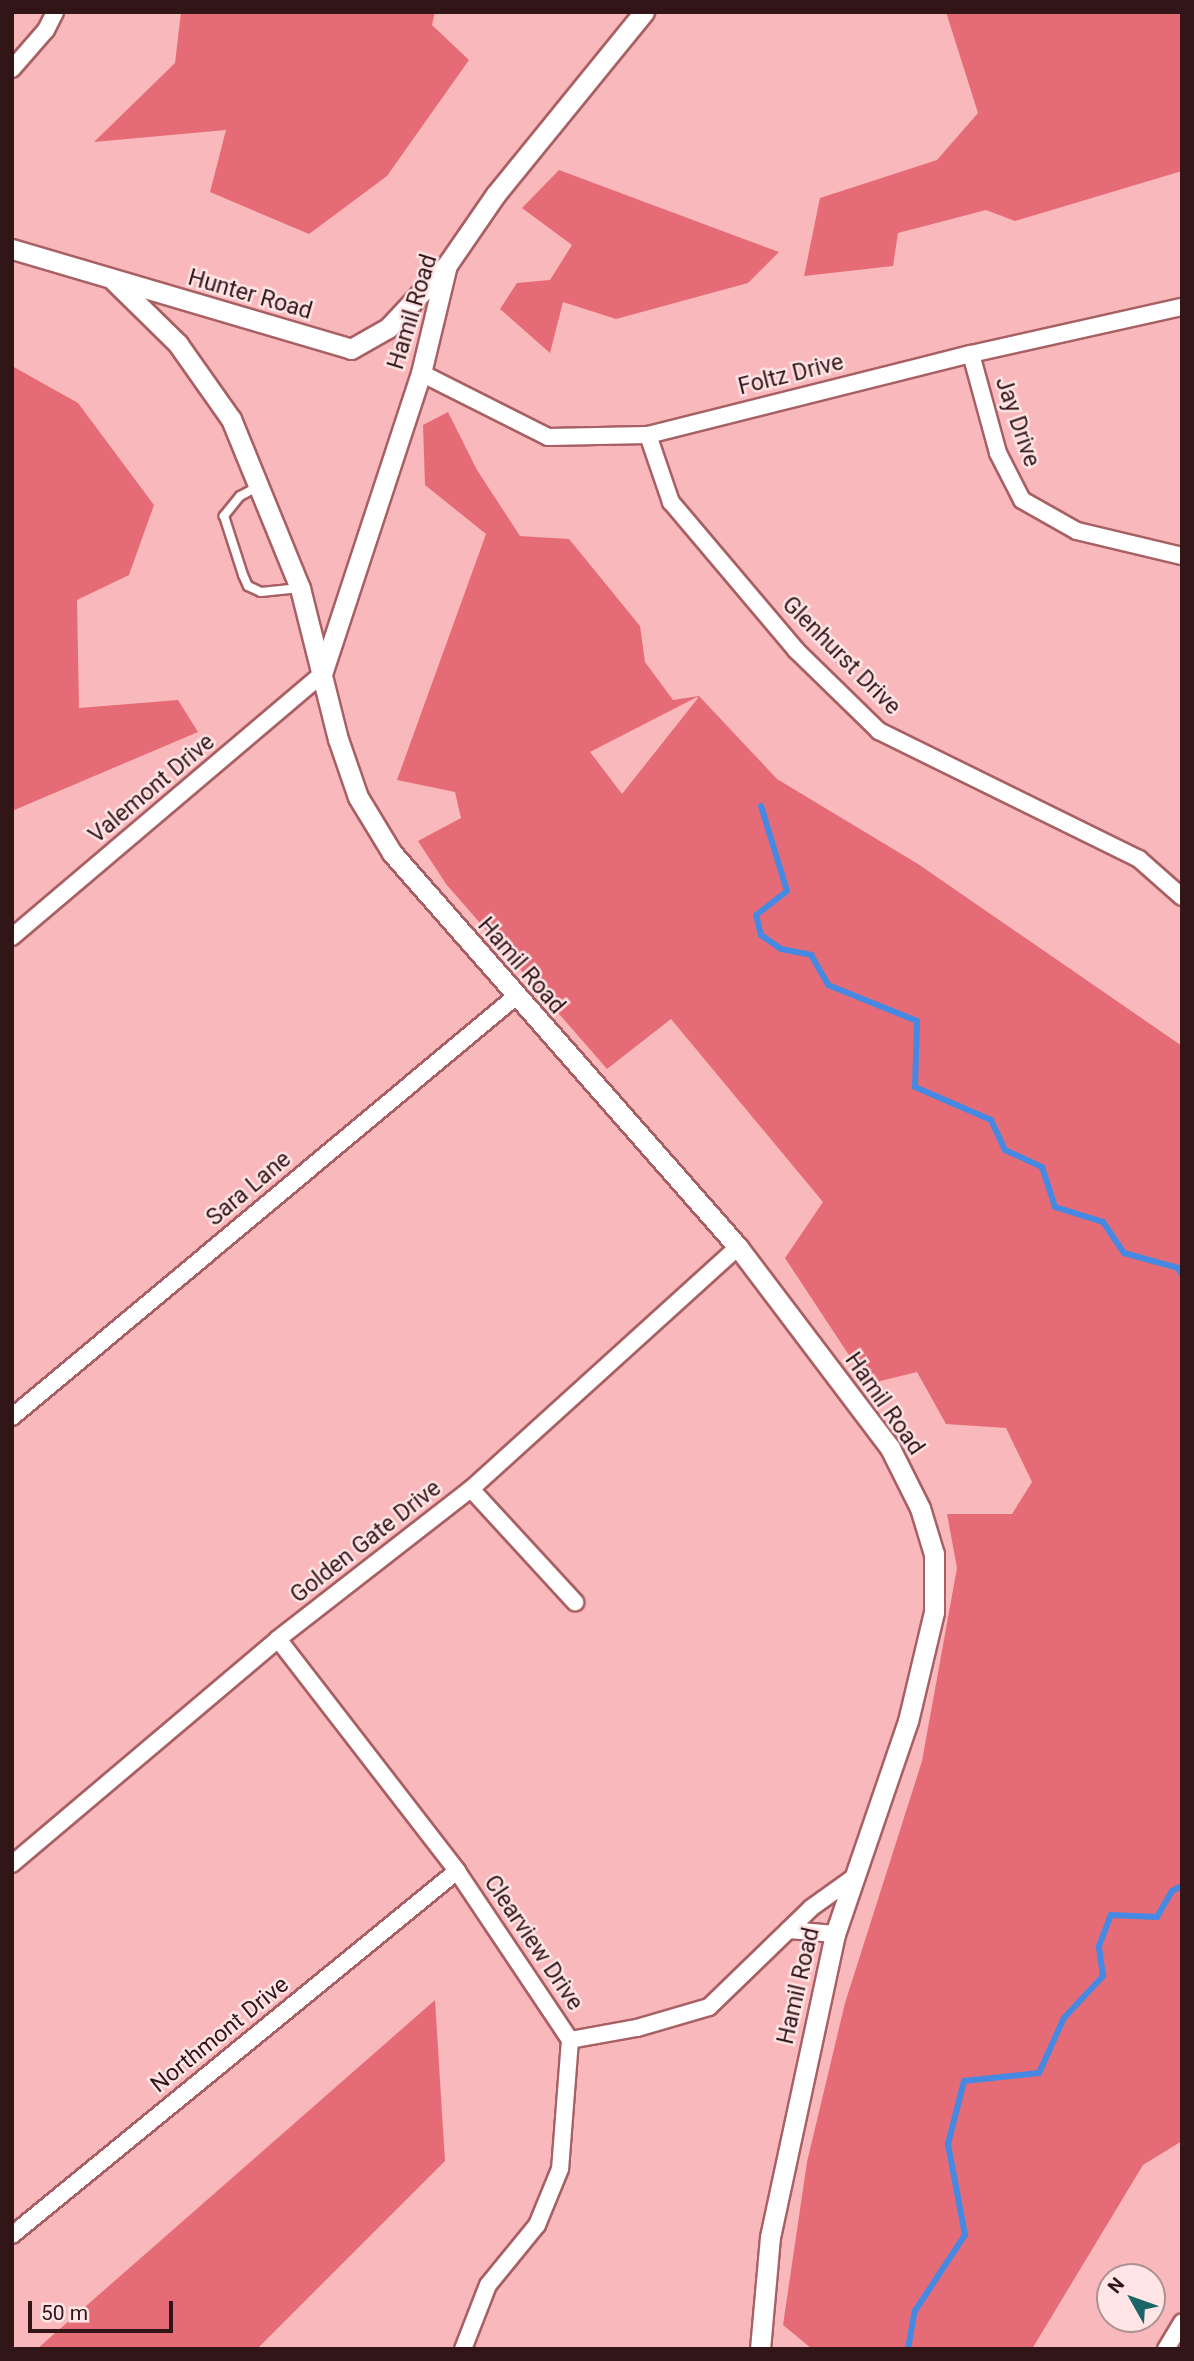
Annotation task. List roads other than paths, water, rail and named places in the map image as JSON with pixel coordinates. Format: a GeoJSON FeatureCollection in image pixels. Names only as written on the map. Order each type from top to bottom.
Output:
{"type":"FeatureCollection","features":[{"type":"Feature","properties":{"kind":"street"},"geometry":{"type":"LineString","coordinates":[[12,69],[46,30],[55,12]]}},
{"type":"Feature","properties":{"kind":"street","name":"Hamil Road"},"geometry":{"type":"LineString","coordinates":[[321,675],[421,373],[447,265],[496,194],[644,12]]}},
{"type":"Feature","properties":{"kind":"street","name":"Hunter Road"},"geometry":{"type":"LineString","coordinates":[[12,249],[351,349],[388,327],[447,265]]}},
{"type":"Feature","properties":{"kind":"street","name":"Hamil Road"},"geometry":{"type":"LineString","coordinates":[[114,281],[178,344],[231,419],[300,588],[321,675],[358,797],[392,853],[515,997],[738,1247],[890,1448],[920,1508],[934,1554],[934,1612],[908,1721],[835,1934],[770,2237],[761,2349]]}},
{"type":"Feature","properties":{"kind":"street","name":"Foltz Drive"},"geometry":{"type":"LineString","coordinates":[[421,373],[548,437],[648,435],[971,354],[1182,307]]}},
{"type":"Feature","properties":{"kind":"street","name":"Jay Drive"},"geometry":{"type":"LineString","coordinates":[[971,354],[998,453],[1022,500],[1077,531],[1182,556]]}},
{"type":"Feature","properties":{"kind":"street","name":"Glenhurst Drive"},"geometry":{"type":"LineString","coordinates":[[648,435],[671,502],[796,650],[879,732],[1139,859],[1182,897]]}},
{"type":"Feature","properties":{"kind":"street","name":"Valemont Drive"},"geometry":{"type":"LineString","coordinates":[[12,937],[321,675]]}},
{"type":"Feature","properties":{"kind":"street","name":"Sara Lane"},"geometry":{"type":"LineString","coordinates":[[12,1417],[515,997]]}},
{"type":"Feature","properties":{"kind":"street","name":"Golden Gate Drive"},"geometry":{"type":"LineString","coordinates":[[12,1864],[278,1639],[471,1489],[738,1247]]}},
{"type":"Feature","properties":{"kind":"street"},"geometry":{"type":"LineString","coordinates":[[471,1489],[575,1602]]}},
{"type":"Feature","properties":{"kind":"street","name":"Clearview Drive"},"geometry":{"type":"LineString","coordinates":[[278,1639],[457,1871],[570,2040],[560,2169],[537,2225],[488,2285],[459,2347]]}},
{"type":"Feature","properties":{"kind":"street","name":"Northmont Drive"},"geometry":{"type":"LineString","coordinates":[[12,2235],[457,1871]]}},
{"type":"Feature","properties":{"kind":"street"},"geometry":{"type":"LineString","coordinates":[[570,2040],[637,2028],[709,2007],[836,1886],[853,1878]]}},
{"type":"Feature","properties":{"kind":"street"},"geometry":{"type":"LineString","coordinates":[[789,1930],[835,1934]]}},
{"type":"Feature","properties":{"kind":"street"},"geometry":{"type":"LineString","coordinates":[[1166,2349],[1182,2322]]}},
{"type":"Feature","properties":{"kind":"lane"},"geometry":{"type":"LineString","coordinates":[[258,486],[240,496],[224,516],[243,575],[248,586],[261,592],[300,588]]}},
{"type":"Feature","properties":{"kind":"waterway"},"geometry":{"type":"LineString","coordinates":[[761,806],[787,891],[756,915],[761,935],[781,949],[811,955],[828,985],[917,1021],[915,1087],[991,1120],[1005,1150],[1042,1167],[1055,1207],[1103,1222],[1124,1253],[1178,1268],[1182,1275]]}},
{"type":"Feature","properties":{"kind":"waterway"},"geometry":{"type":"LineString","coordinates":[[908,2349],[915,2311],[965,2235],[948,2144],[964,2081],[1039,2073],[1064,2018],[1103,1976],[1099,1946],[1111,1915],[1157,1917],[1172,1891],[1182,1886]]}}]}
